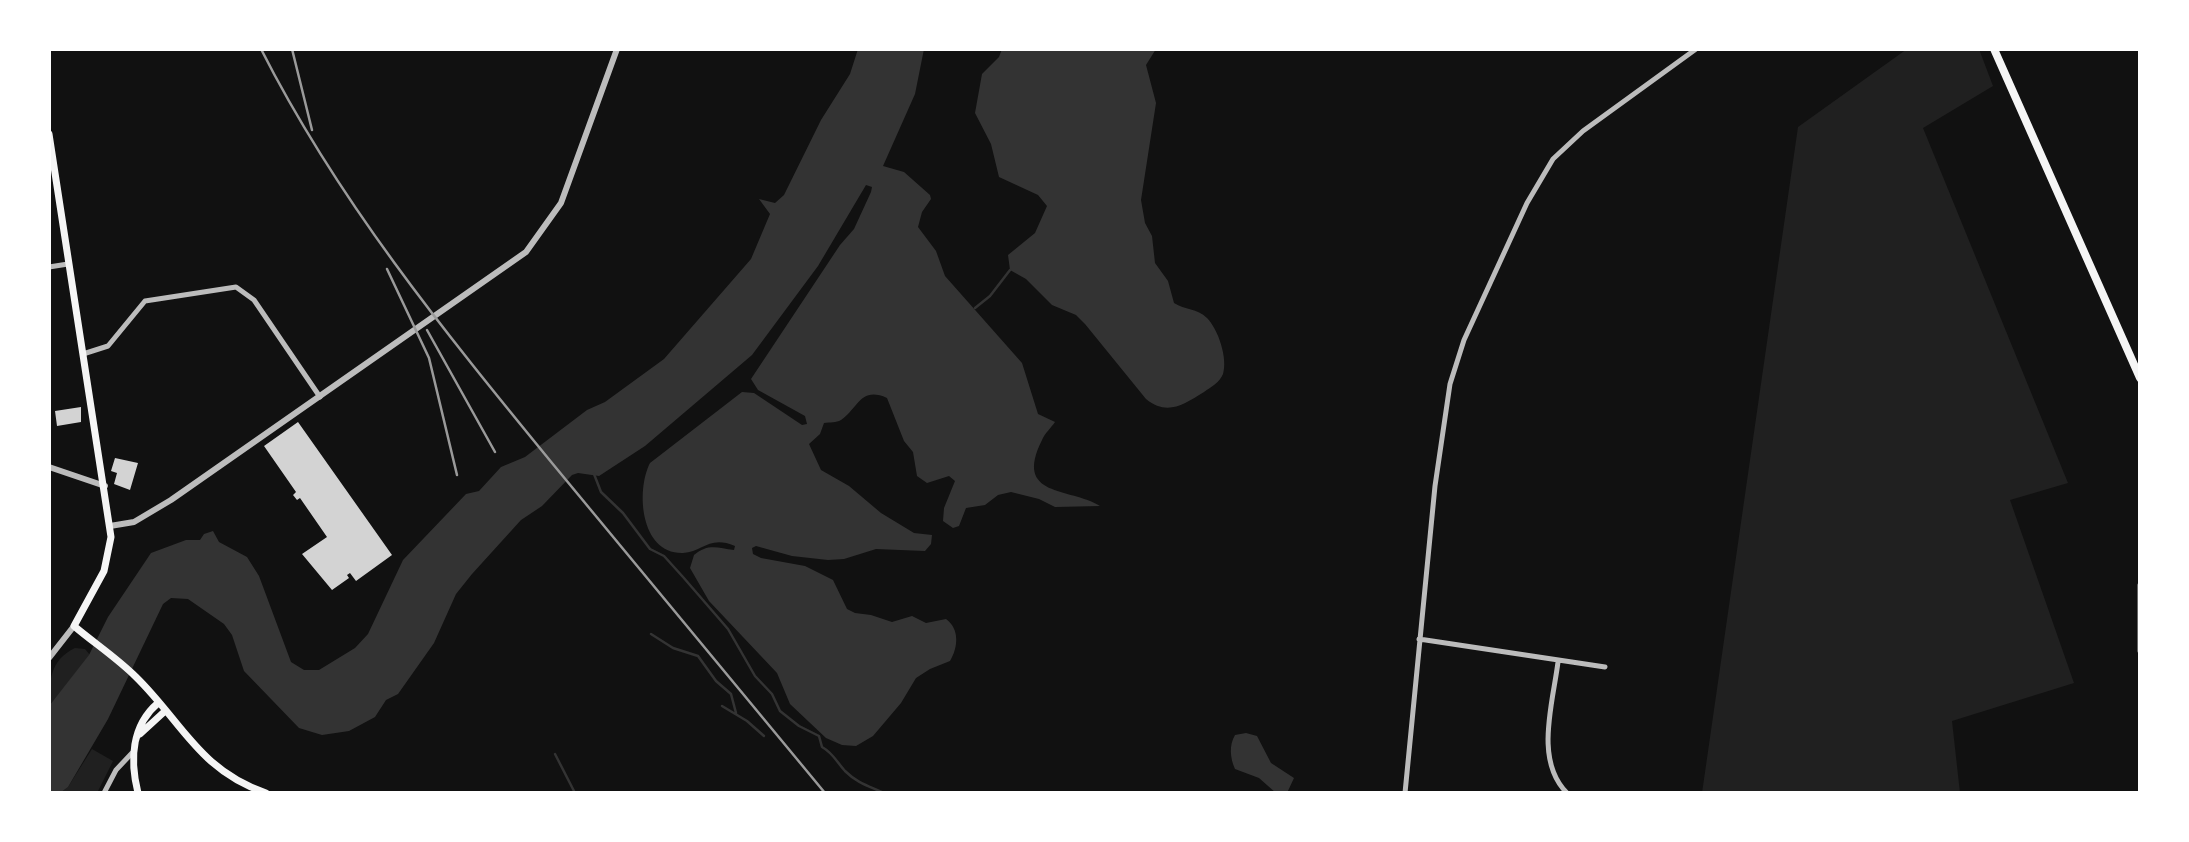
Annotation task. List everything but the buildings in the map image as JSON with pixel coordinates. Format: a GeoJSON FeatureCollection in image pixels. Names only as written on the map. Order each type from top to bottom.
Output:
{"type":"FeatureCollection","features":[{"type":"Feature","properties":{"kind":"main road"},"geometry":{"type":"LineString","coordinates":[[1994,49],[2140,378]]}},
{"type":"Feature","properties":{"kind":"main road"},"geometry":{"type":"LineString","coordinates":[[49,134],[110,526],[111,548],[106,567],[74,626],[132,674],[216,767],[241,783],[266,793]]}},
{"type":"Feature","properties":{"kind":"main road"},"geometry":{"type":"LineString","coordinates":[[138,793],[132,753],[145,716],[158,703]]}},
{"type":"Feature","properties":{"kind":"main road"},"geometry":{"type":"LineString","coordinates":[[136,741],[164,712]]}},
{"type":"Feature","properties":{"kind":"street"},"geometry":{"type":"LineString","coordinates":[[110,526],[142,519],[519,258],[538,239],[565,195],[617,49]]}},
{"type":"Feature","properties":{"kind":"street"},"geometry":{"type":"LineString","coordinates":[[1405,793],[1434,486],[1454,370],[1466,335],[1545,169],[1571,140],[1696,49]]}},
{"type":"Feature","properties":{"kind":"street"},"geometry":{"type":"LineString","coordinates":[[49,267],[68,264]]}},
{"type":"Feature","properties":{"kind":"street"},"geometry":{"type":"LineString","coordinates":[[83,354],[108,346],[145,301],[236,287],[254,300],[320,397]]}},
{"type":"Feature","properties":{"kind":"street"},"geometry":{"type":"LineString","coordinates":[[49,467],[104,486]]}},
{"type":"Feature","properties":{"kind":"street"},"geometry":{"type":"LineString","coordinates":[[2140,585],[2140,651]]}},
{"type":"Feature","properties":{"kind":"street"},"geometry":{"type":"LineString","coordinates":[[49,657],[74,626]]}},
{"type":"Feature","properties":{"kind":"street"},"geometry":{"type":"LineString","coordinates":[[1419,639],[1605,667]]}},
{"type":"Feature","properties":{"kind":"street"},"geometry":{"type":"LineString","coordinates":[[1558,662],[1549,755],[1553,774],[1567,793]]}},
{"type":"Feature","properties":{"kind":"street"},"geometry":{"type":"LineString","coordinates":[[104,793],[116,770],[132,753]]}},
{"type":"Feature","properties":{"kind":"shaded area"},"geometry":{"type":"Polygon","coordinates":[[[858,49],[924,49],[915,94],[883,166],[904,172],[930,195],[931,199],[922,212],[918,227],[936,251],[945,276],[1022,363],[1038,414],[1055,422],[1043,437],[1035,459],[1035,472],[1040,481],[1049,488],[1100,506],[1055,507],[1039,499],[1011,492],[998,495],[985,505],[966,508],[959,526],[953,528],[943,521],[944,508],[955,481],[949,476],[927,483],[917,476],[913,452],[904,441],[887,398],[878,395],[865,397],[841,420],[824,423],[820,434],[809,444],[821,470],[849,486],[881,513],[914,533],[932,535],[931,544],[925,551],[876,549],[844,559],[828,560],[792,556],[756,546],[752,548],[753,554],[805,566],[833,580],[847,609],[855,613],[892,622],[912,616],[926,623],[946,619],[956,633],[955,650],[950,661],[916,678],[901,703],[873,736],[856,746],[842,745],[826,738],[790,704],[777,673],[709,601],[690,568],[694,555],[704,549],[713,547],[734,550],[735,546],[719,542],[690,552],[669,551],[658,543],[650,532],[643,504],[643,489],[650,463],[742,392],[754,393],[802,425],[807,424],[805,416],[758,390],[751,379],[840,245],[854,229],[871,192],[872,187],[866,185],[818,266],[752,355],[645,446],[599,476],[578,473],[572,475],[542,506],[521,520],[456,594],[434,643],[398,694],[386,700],[375,717],[349,731],[322,735],[299,728],[244,671],[232,635],[224,624],[188,599],[171,598],[163,604],[108,719],[68,787],[60,793],[49,793],[49,706],[89,655],[108,617],[151,553],[186,540],[200,540],[204,534],[213,531],[219,542],[247,557],[259,576],[291,662],[304,670],[319,670],[355,648],[368,634],[403,560],[466,494],[479,491],[501,467],[525,457],[587,410],[605,402],[664,359],[751,259],[770,214],[759,199],[775,203],[784,195],[821,120],[850,74],[858,49]]]}},
{"type":"Feature","properties":{"kind":"shaded area"},"geometry":{"type":"Polygon","coordinates":[[[1002,49],[1156,49],[1146,65],[1156,103],[1141,200],[1145,223],[1152,236],[1155,263],[1168,281],[1174,303],[1199,312],[1207,318],[1218,336],[1224,360],[1220,379],[1189,401],[1168,408],[1146,399],[1076,315],[1052,305],[1026,279],[1010,270],[1008,255],[1035,233],[1047,206],[1038,195],[999,177],[991,144],[975,113],[982,74],[999,57],[1002,49]]]}},
{"type":"Feature","properties":{"kind":"shaded area"},"geometry":{"type":"Polygon","coordinates":[[[1907,49],[1979,49],[1993,86],[1923,128],[2068,483],[2010,500],[2074,683],[1952,721],[1960,793],[1702,793],[1798,127],[1907,49]]]}},
{"type":"Feature","properties":{"kind":"shaded area"},"geometry":{"type":"Polygon","coordinates":[[[75,648],[85,649],[90,655],[49,706],[51,680],[56,665],[75,648]]]}},
{"type":"Feature","properties":{"kind":"shaded area"},"geometry":{"type":"Polygon","coordinates":[[[1246,733],[1257,736],[1271,763],[1294,778],[1287,793],[1276,793],[1259,778],[1235,769],[1231,756],[1232,743],[1235,735],[1246,733]]]}},
{"type":"Feature","properties":{"kind":"shaded area"},"geometry":{"type":"Polygon","coordinates":[[[92,749],[113,761],[97,793],[60,793],[68,787],[92,749]]]}},
{"type":"Feature","properties":{"kind":"waterway"},"geometry":{"type":"LineString","coordinates":[[975,308],[990,296],[1010,270]]}},
{"type":"Feature","properties":{"kind":"waterway"},"geometry":{"type":"LineString","coordinates":[[594,474],[601,492],[623,513],[650,549],[664,556],[728,629],[755,676],[772,694],[780,711],[799,726],[819,736],[822,747],[850,775],[884,793]]}},
{"type":"Feature","properties":{"kind":"waterway"},"geometry":{"type":"LineString","coordinates":[[651,634],[673,648],[698,656],[716,681],[731,694],[736,713]]}},
{"type":"Feature","properties":{"kind":"waterway"},"geometry":{"type":"LineString","coordinates":[[722,706],[747,721],[764,736]]}},
{"type":"Feature","properties":{"kind":"waterway"},"geometry":{"type":"LineString","coordinates":[[555,754],[575,793]]}},
{"type":"Feature","properties":{"kind":"railway"},"geometry":{"type":"LineString","coordinates":[[261,49],[324,159],[395,264],[552,463],[825,793]]}},
{"type":"Feature","properties":{"kind":"railway"},"geometry":{"type":"LineString","coordinates":[[292,49],[312,130]]}},
{"type":"Feature","properties":{"kind":"railway"},"geometry":{"type":"LineString","coordinates":[[387,269],[429,358],[457,475]]}},
{"type":"Feature","properties":{"kind":"railway"},"geometry":{"type":"LineString","coordinates":[[427,330],[495,452]]}}]}
